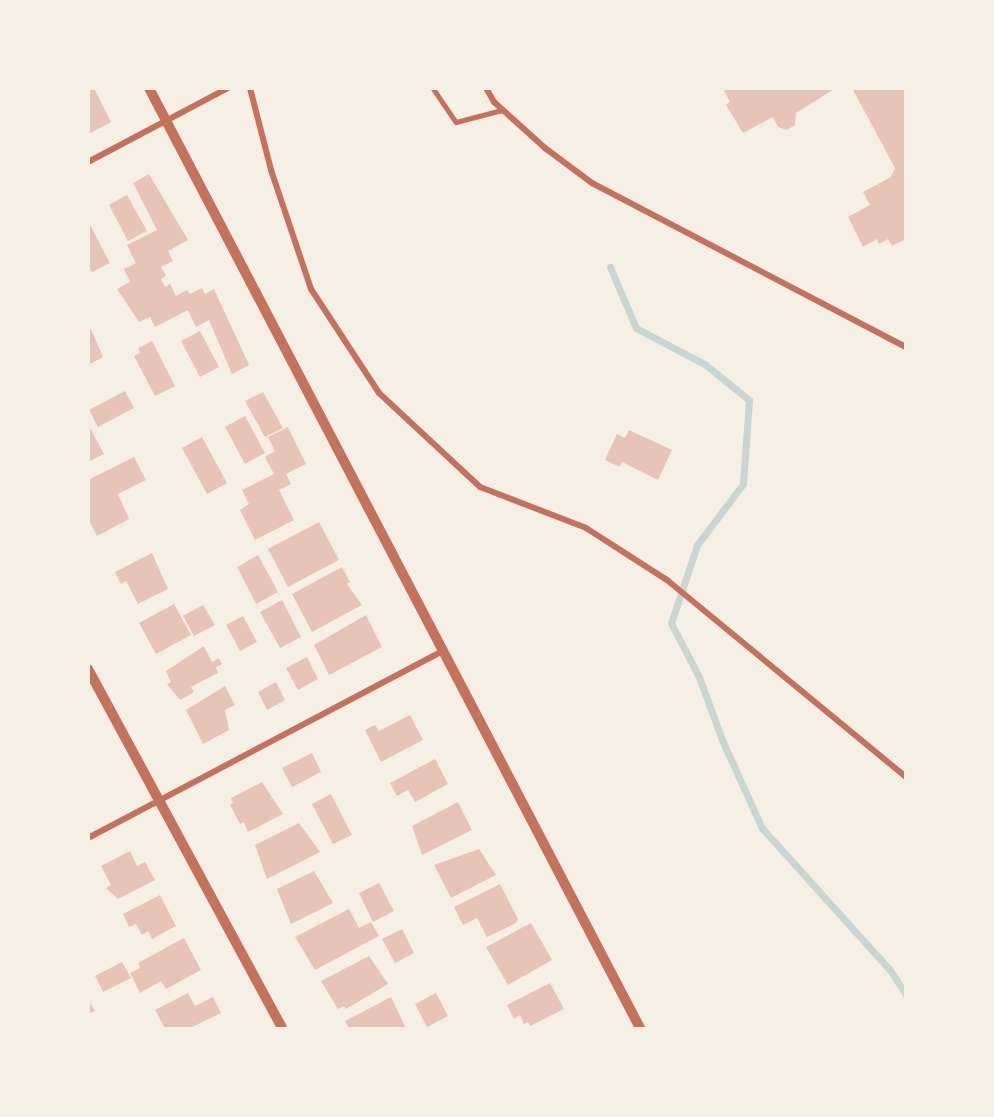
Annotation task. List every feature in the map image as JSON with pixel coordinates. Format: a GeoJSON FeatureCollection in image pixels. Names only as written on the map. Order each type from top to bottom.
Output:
{"type":"FeatureCollection","features":[{"type":"Feature","properties":{"kind":"street"},"geometry":{"type":"LineString","coordinates":[[149,88],[640,1029]]}},
{"type":"Feature","properties":{"kind":"street"},"geometry":{"type":"LineString","coordinates":[[88,162],[228,88]]}},
{"type":"Feature","properties":{"kind":"street"},"geometry":{"type":"LineString","coordinates":[[250,88],[271,170],[311,289],[379,393],[480,487],[586,528],[670,582],[906,777]]}},
{"type":"Feature","properties":{"kind":"street"},"geometry":{"type":"LineString","coordinates":[[486,88],[502,110],[545,148],[592,183],[906,347]]}},
{"type":"Feature","properties":{"kind":"street"},"geometry":{"type":"LineString","coordinates":[[88,838],[443,651]]}},
{"type":"Feature","properties":{"kind":"street"},"geometry":{"type":"LineString","coordinates":[[88,669],[282,1029]]}},
{"type":"Feature","properties":{"kind":"lane"},"geometry":{"type":"LineString","coordinates":[[433,88],[456,122],[502,110]]}},
{"type":"Feature","properties":{"kind":"building"},"geometry":{"type":"Polygon","coordinates":[[[88,88],[94,88],[111,122],[88,134],[88,88]]]}},
{"type":"Feature","properties":{"kind":"building"},"geometry":{"type":"Polygon","coordinates":[[[723,88],[836,88],[796,113],[795,125],[787,130],[778,127],[773,117],[743,133],[726,105],[730,102],[723,88]]]}},
{"type":"Feature","properties":{"kind":"building"},"geometry":{"type":"Polygon","coordinates":[[[852,88],[906,88],[906,239],[892,246],[888,239],[879,244],[877,239],[863,247],[848,217],[870,205],[863,192],[891,177],[895,168],[852,88]]]}},
{"type":"Feature","properties":{"kind":"building"},"geometry":{"type":"Polygon","coordinates":[[[149,174],[188,240],[168,251],[173,261],[161,267],[166,276],[161,279],[165,287],[170,284],[176,296],[187,290],[190,294],[202,288],[205,294],[214,289],[249,365],[232,374],[209,320],[196,327],[188,310],[155,327],[150,317],[139,322],[117,289],[130,282],[124,269],[136,263],[127,245],[157,230],[133,183],[149,174]]]}},
{"type":"Feature","properties":{"kind":"building"},"geometry":{"type":"Polygon","coordinates":[[[127,195],[147,231],[128,241],[109,205],[127,195]]]}},
{"type":"Feature","properties":{"kind":"building"},"geometry":{"type":"Polygon","coordinates":[[[88,221],[110,263],[92,272],[88,266],[88,221]]]}},
{"type":"Feature","properties":{"kind":"building"},"geometry":{"type":"Polygon","coordinates":[[[91,329],[103,357],[88,365],[88,330],[91,329]]]}},
{"type":"Feature","properties":{"kind":"building"},"geometry":{"type":"Polygon","coordinates":[[[200,331],[219,367],[200,377],[181,341],[200,331]]]}},
{"type":"Feature","properties":{"kind":"building"},"geometry":{"type":"Polygon","coordinates":[[[152,341],[175,386],[155,396],[134,356],[140,353],[138,348],[152,341]]]}},
{"type":"Feature","properties":{"kind":"building"},"geometry":{"type":"Polygon","coordinates":[[[125,391],[134,408],[98,427],[89,410],[125,391]]]}},
{"type":"Feature","properties":{"kind":"building"},"geometry":{"type":"Polygon","coordinates":[[[263,392],[283,428],[265,437],[245,401],[263,392]]]}},
{"type":"Feature","properties":{"kind":"building"},"geometry":{"type":"Polygon","coordinates":[[[245,416],[265,453],[245,464],[225,427],[245,416]]]}},
{"type":"Feature","properties":{"kind":"building"},"geometry":{"type":"Polygon","coordinates":[[[88,424],[104,454],[88,462],[88,424]]]}},
{"type":"Feature","properties":{"kind":"building"},"geometry":{"type":"Polygon","coordinates":[[[288,427],[306,464],[286,474],[291,484],[279,490],[294,520],[255,540],[240,510],[249,504],[242,490],[274,474],[265,457],[275,451],[268,437],[288,427]]]}},
{"type":"Feature","properties":{"kind":"building"},"geometry":{"type":"Polygon","coordinates":[[[629,430],[672,450],[658,480],[622,462],[620,467],[605,460],[617,434],[625,438],[629,430]]]}},
{"type":"Feature","properties":{"kind":"building"},"geometry":{"type":"Polygon","coordinates":[[[202,437],[227,483],[207,494],[182,448],[202,437]]]}},
{"type":"Feature","properties":{"kind":"building"},"geometry":{"type":"Polygon","coordinates":[[[134,457],[146,480],[118,494],[129,519],[97,536],[88,518],[88,480],[134,457]]]}},
{"type":"Feature","properties":{"kind":"building"},"geometry":{"type":"Polygon","coordinates":[[[319,522],[339,560],[288,587],[268,549],[319,522]]]}},
{"type":"Feature","properties":{"kind":"building"},"geometry":{"type":"Polygon","coordinates":[[[152,553],[168,589],[138,604],[126,581],[121,584],[115,572],[152,553]]]}},
{"type":"Feature","properties":{"kind":"building"},"geometry":{"type":"Polygon","coordinates":[[[258,555],[278,592],[256,604],[237,567],[258,555]]]}},
{"type":"Feature","properties":{"kind":"building"},"geometry":{"type":"Polygon","coordinates":[[[342,567],[350,582],[347,584],[362,605],[312,632],[292,594],[342,567]]]}},
{"type":"Feature","properties":{"kind":"building"},"geometry":{"type":"Polygon","coordinates":[[[282,600],[301,637],[280,648],[260,612],[282,600]]]}},
{"type":"Feature","properties":{"kind":"building"},"geometry":{"type":"Polygon","coordinates":[[[174,604],[191,635],[156,654],[139,623],[174,604]]]}},
{"type":"Feature","properties":{"kind":"building"},"geometry":{"type":"Polygon","coordinates":[[[203,605],[215,625],[194,636],[183,616],[203,605]]]}},
{"type":"Feature","properties":{"kind":"building"},"geometry":{"type":"Polygon","coordinates":[[[366,615],[382,647],[329,675],[314,645],[366,615]]]}},
{"type":"Feature","properties":{"kind":"building"},"geometry":{"type":"Polygon","coordinates":[[[243,616],[257,642],[240,651],[226,625],[243,616]]]}},
{"type":"Feature","properties":{"kind":"building"},"geometry":{"type":"Polygon","coordinates":[[[204,646],[212,662],[219,658],[222,664],[216,667],[218,673],[191,687],[194,692],[180,700],[167,684],[171,682],[166,671],[204,646]]]}},
{"type":"Feature","properties":{"kind":"building"},"geometry":{"type":"Polygon","coordinates":[[[307,657],[318,679],[298,690],[286,668],[307,657]]]}},
{"type":"Feature","properties":{"kind":"building"},"geometry":{"type":"Polygon","coordinates":[[[276,682],[285,700],[267,710],[258,692],[276,682]]]}},
{"type":"Feature","properties":{"kind":"building"},"geometry":{"type":"Polygon","coordinates":[[[225,686],[235,705],[225,710],[229,730],[203,744],[186,710],[225,686]]]}},
{"type":"Feature","properties":{"kind":"building"},"geometry":{"type":"Polygon","coordinates":[[[410,715],[423,740],[381,762],[365,730],[375,725],[379,731],[410,715]]]}},
{"type":"Feature","properties":{"kind":"building"},"geometry":{"type":"Polygon","coordinates":[[[312,753],[321,772],[292,787],[282,768],[312,753]]]}},
{"type":"Feature","properties":{"kind":"building"},"geometry":{"type":"Polygon","coordinates":[[[435,759],[448,784],[415,802],[408,790],[397,796],[390,783],[435,759]]]}},
{"type":"Feature","properties":{"kind":"building"},"geometry":{"type":"Polygon","coordinates":[[[262,782],[283,814],[248,832],[244,822],[240,824],[230,805],[233,803],[231,798],[262,782]]]}},
{"type":"Feature","properties":{"kind":"building"},"geometry":{"type":"Polygon","coordinates":[[[331,794],[352,835],[333,844],[312,804],[331,794]]]}},
{"type":"Feature","properties":{"kind":"building"},"geometry":{"type":"Polygon","coordinates":[[[458,802],[472,830],[422,855],[412,826],[458,802]]]}},
{"type":"Feature","properties":{"kind":"building"},"geometry":{"type":"Polygon","coordinates":[[[299,823],[320,852],[267,879],[255,845],[299,823]]]}},
{"type":"Feature","properties":{"kind":"building"},"geometry":{"type":"Polygon","coordinates":[[[479,849],[496,875],[451,898],[434,865],[479,849]]]}},
{"type":"Feature","properties":{"kind":"building"},"geometry":{"type":"Polygon","coordinates":[[[130,851],[137,866],[145,862],[155,880],[118,899],[106,888],[111,885],[101,866],[130,851]]]}},
{"type":"Feature","properties":{"kind":"building"},"geometry":{"type":"Polygon","coordinates":[[[314,871],[333,903],[291,924],[277,889],[314,871]]]}},
{"type":"Feature","properties":{"kind":"building"},"geometry":{"type":"Polygon","coordinates":[[[379,883],[394,911],[373,922],[359,893],[379,883]]]}},
{"type":"Feature","properties":{"kind":"building"},"geometry":{"type":"Polygon","coordinates":[[[500,884],[518,919],[516,923],[487,937],[477,918],[463,925],[454,907],[500,884]]]}},
{"type":"Feature","properties":{"kind":"building"},"geometry":{"type":"Polygon","coordinates":[[[160,895],[176,926],[152,939],[148,931],[142,935],[136,924],[129,927],[123,914],[160,895]]]}},
{"type":"Feature","properties":{"kind":"building"},"geometry":{"type":"Polygon","coordinates":[[[349,909],[359,928],[371,922],[379,936],[315,970],[295,937],[349,909]]]}},
{"type":"Feature","properties":{"kind":"building"},"geometry":{"type":"Polygon","coordinates":[[[531,923],[552,960],[508,985],[486,947],[531,923]]]}},
{"type":"Feature","properties":{"kind":"building"},"geometry":{"type":"Polygon","coordinates":[[[402,929],[414,953],[395,963],[382,939],[402,929]]]}},
{"type":"Feature","properties":{"kind":"building"},"geometry":{"type":"Polygon","coordinates":[[[184,938],[201,970],[166,989],[161,981],[140,993],[130,973],[140,968],[138,963],[184,938]]]}},
{"type":"Feature","properties":{"kind":"building"},"geometry":{"type":"Polygon","coordinates":[[[369,956],[388,984],[346,1009],[344,1006],[338,1009],[321,981],[369,956]]]}},
{"type":"Feature","properties":{"kind":"building"},"geometry":{"type":"Polygon","coordinates":[[[122,962],[131,978],[103,992],[95,976],[122,962]]]}},
{"type":"Feature","properties":{"kind":"building"},"geometry":{"type":"Polygon","coordinates":[[[550,983],[564,1009],[530,1026],[528,1022],[524,1024],[520,1015],[514,1019],[507,1005],[550,983]]]}},
{"type":"Feature","properties":{"kind":"building"},"geometry":{"type":"Polygon","coordinates":[[[188,993],[195,1006],[213,997],[221,1013],[190,1028],[165,1028],[155,1010],[188,993]]]}},
{"type":"Feature","properties":{"kind":"building"},"geometry":{"type":"Polygon","coordinates":[[[436,993],[448,1016],[427,1027],[415,1004],[436,993]]]}},
{"type":"Feature","properties":{"kind":"building"},"geometry":{"type":"Polygon","coordinates":[[[391,997],[406,1028],[349,1028],[345,1021],[391,997]]]}},
{"type":"Feature","properties":{"kind":"building"},"geometry":{"type":"Polygon","coordinates":[[[88,999],[95,1011],[88,1014],[88,999]]]}},
{"type":"Feature","properties":{"kind":"waterway"},"geometry":{"type":"LineString","coordinates":[[610,267],[636,328],[706,365],[749,400],[743,484],[697,545],[671,623],[699,677],[722,740],[762,828],[890,970],[906,995]]}}]}
